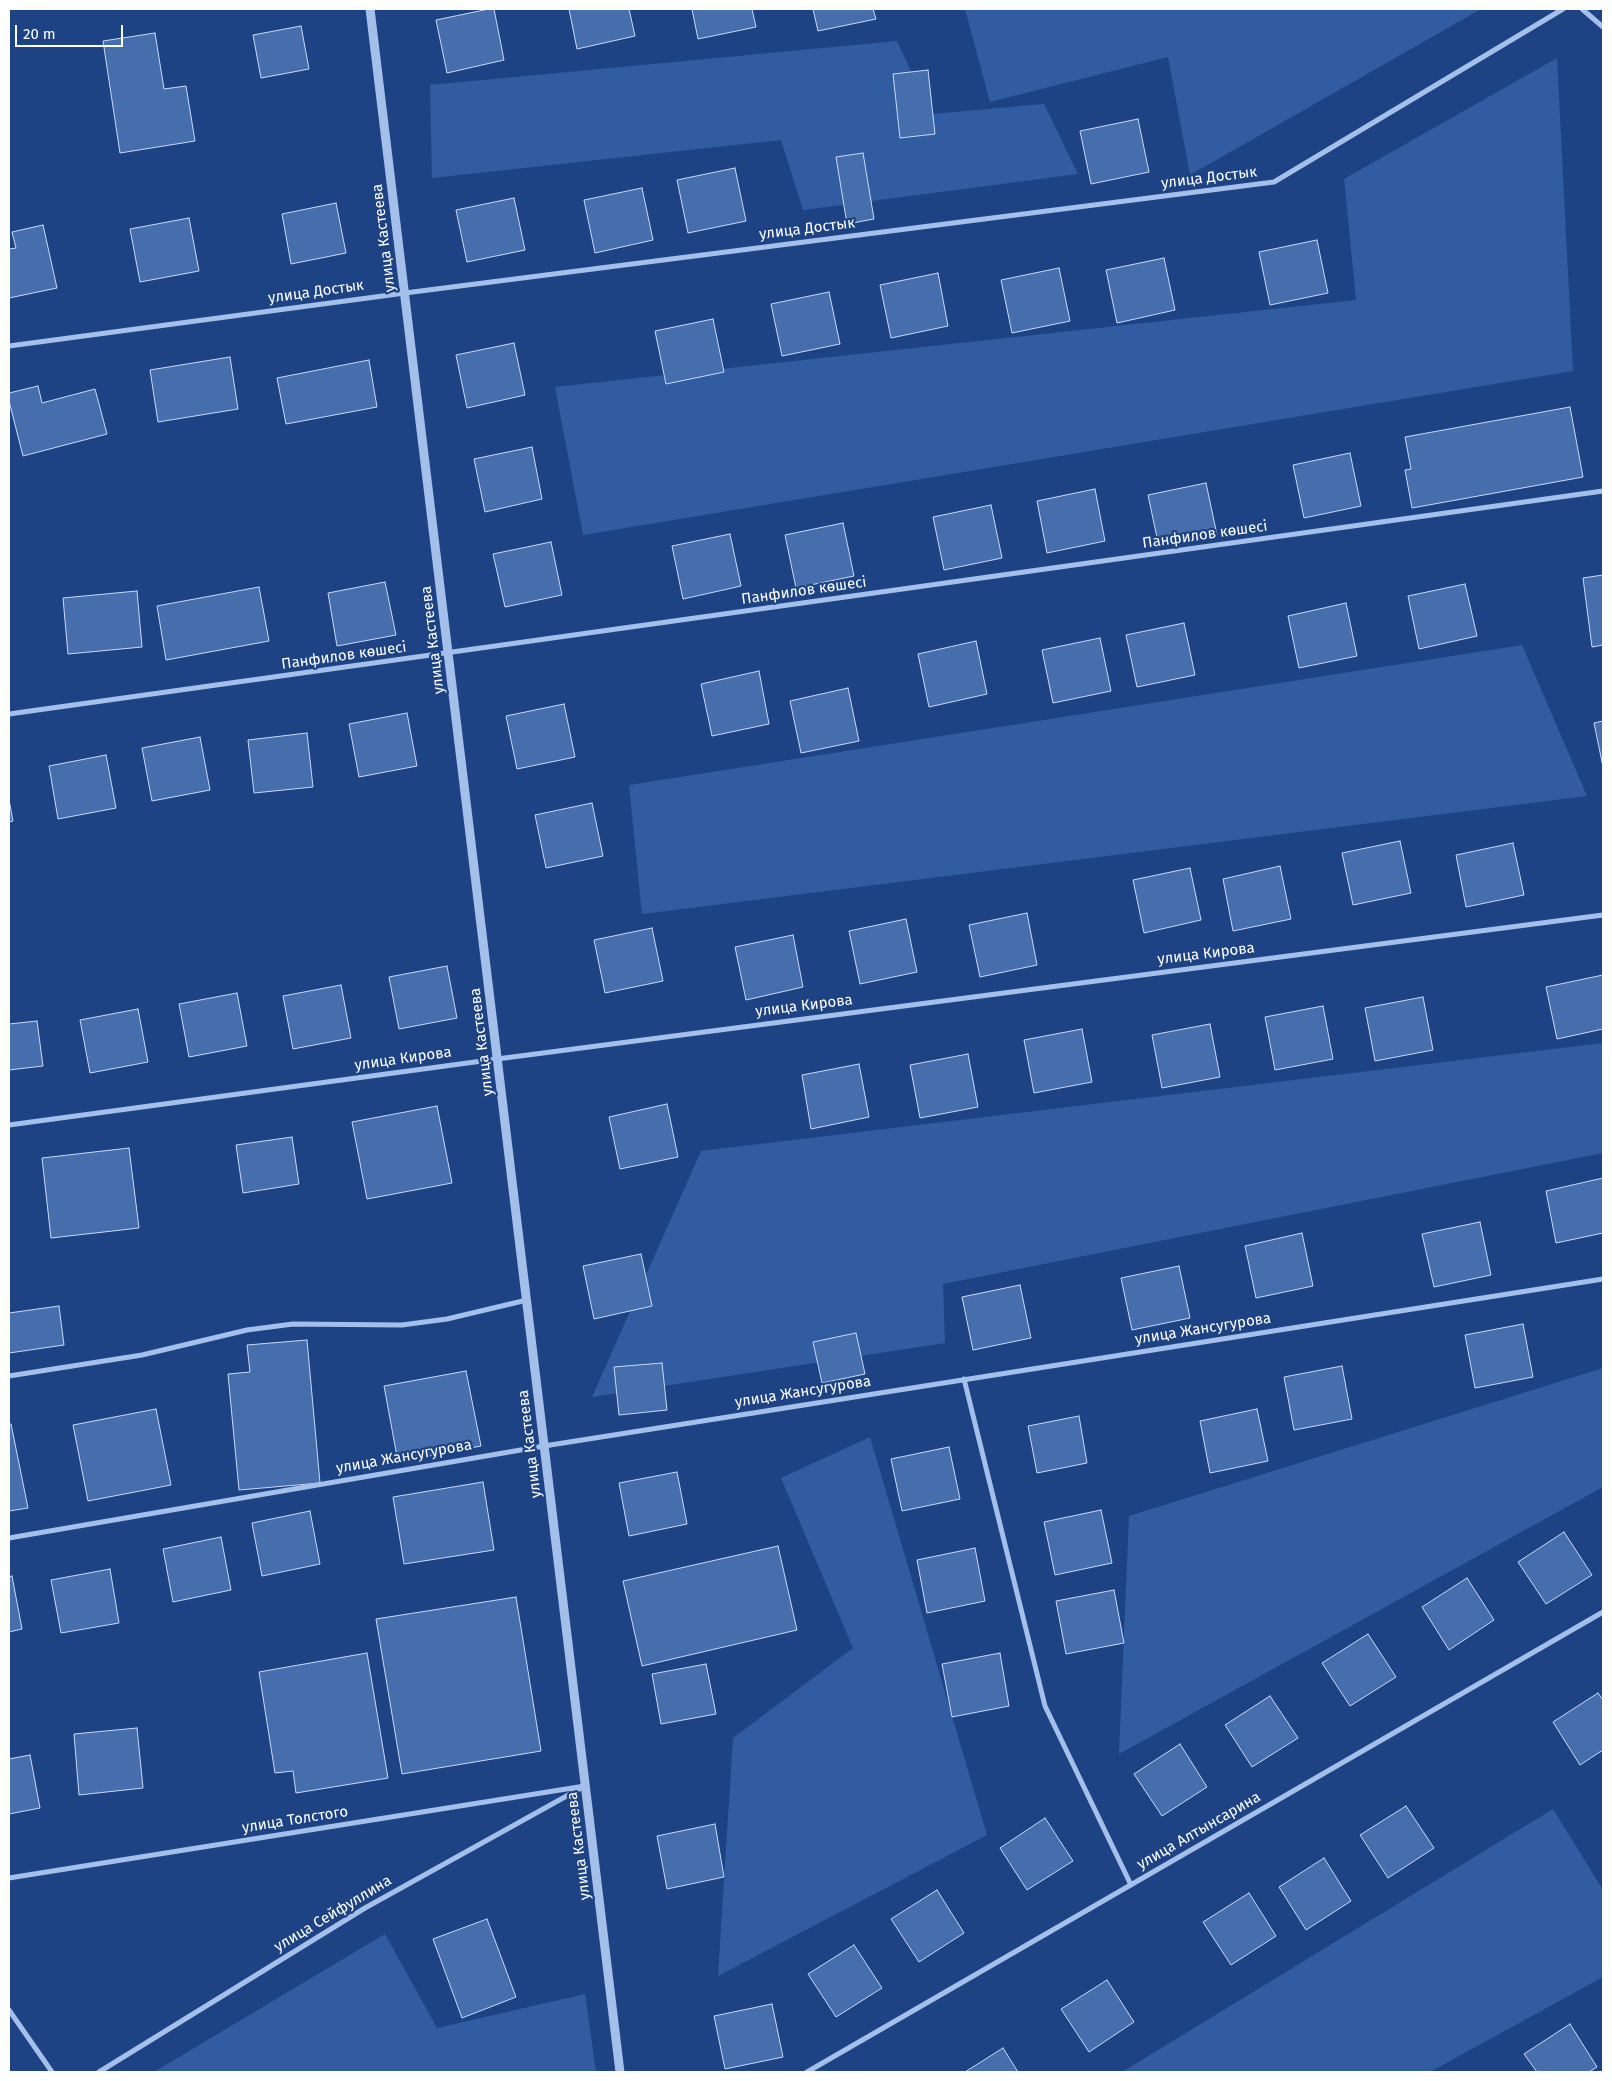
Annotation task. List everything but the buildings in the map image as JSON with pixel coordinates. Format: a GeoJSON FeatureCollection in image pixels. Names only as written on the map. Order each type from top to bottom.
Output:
{"type":"FeatureCollection","features":[{"type":"Feature","properties":{"kind":"street","name":"улица Кастеева"},"geometry":{"type":"LineString","coordinates":[[370,9],[620,2072]]}},
{"type":"Feature","properties":{"kind":"street","name":"улица Достык"},"geometry":{"type":"LineString","coordinates":[[9,346],[404,293],[1274,182],[1563,9]]}},
{"type":"Feature","properties":{"kind":"street"},"geometry":{"type":"LineString","coordinates":[[1582,9],[1603,27]]}},
{"type":"Feature","properties":{"kind":"street","name":"Панфилов көшесі"},"geometry":{"type":"LineString","coordinates":[[9,714],[1603,491]]}},
{"type":"Feature","properties":{"kind":"street","name":"улица Кирова"},"geometry":{"type":"LineString","coordinates":[[9,1125],[497,1059],[1603,915]]}},
{"type":"Feature","properties":{"kind":"street","name":"улица Жансугурова"},"geometry":{"type":"LineString","coordinates":[[9,1538],[544,1446],[1603,1279]]}},
{"type":"Feature","properties":{"kind":"street"},"geometry":{"type":"LineString","coordinates":[[9,1376],[142,1355],[247,1330],[293,1324],[402,1325],[447,1318],[527,1300]]}},
{"type":"Feature","properties":{"kind":"street"},"geometry":{"type":"LineString","coordinates":[[964,1380],[1045,1706],[1131,1885]]}},
{"type":"Feature","properties":{"kind":"street"},"geometry":{"type":"LineString","coordinates":[[1601,1613],[1603,1620]]}},
{"type":"Feature","properties":{"kind":"street","name":"улица Алтынсарина"},"geometry":{"type":"LineString","coordinates":[[807,2072],[1601,1613]]}},
{"type":"Feature","properties":{"kind":"street","name":"улица Толстого"},"geometry":{"type":"LineString","coordinates":[[9,1878],[585,1786]]}},
{"type":"Feature","properties":{"kind":"street","name":"улица Сейфуллина"},"geometry":{"type":"LineString","coordinates":[[99,2072],[365,1908],[585,1786]]}},
{"type":"Feature","properties":{"kind":"street"},"geometry":{"type":"LineString","coordinates":[[9,2010],[52,2072]]}},
{"type":"Feature","properties":{"kind":"shaded area"},"geometry":{"type":"Polygon","coordinates":[[[965,9],[1481,9],[1190,175],[1168,57],[990,102],[965,9]]]}},
{"type":"Feature","properties":{"kind":"shaded area"},"geometry":{"type":"Polygon","coordinates":[[[897,41],[931,114],[1044,104],[1078,174],[803,210],[781,140],[432,178],[430,85],[897,41]]]}},
{"type":"Feature","properties":{"kind":"shaded area"},"geometry":{"type":"Polygon","coordinates":[[[1557,58],[1573,371],[583,535],[555,387],[1356,300],[1344,179],[1557,58]]]}},
{"type":"Feature","properties":{"kind":"shaded area"},"geometry":{"type":"Polygon","coordinates":[[[1522,645],[1587,796],[642,914],[629,785],[1522,645]]]}},
{"type":"Feature","properties":{"kind":"shaded area"},"geometry":{"type":"Polygon","coordinates":[[[1603,1043],[1603,1153],[943,1284],[945,1343],[592,1397],[701,1151],[1603,1043]]]}},
{"type":"Feature","properties":{"kind":"shaded area"},"geometry":{"type":"Polygon","coordinates":[[[1603,1368],[1603,1487],[1119,1754],[1129,1516],[1603,1368]]]}},
{"type":"Feature","properties":{"kind":"shaded area"},"geometry":{"type":"Polygon","coordinates":[[[870,1437],[987,1835],[718,1976],[733,1738],[853,1648],[781,1478],[870,1437]]]}},
{"type":"Feature","properties":{"kind":"shaded area"},"geometry":{"type":"Polygon","coordinates":[[[1553,1809],[1603,1890],[1603,1977],[1430,2072],[1122,2072],[1553,1809]]]}},
{"type":"Feature","properties":{"kind":"shaded area"},"geometry":{"type":"Polygon","coordinates":[[[385,1934],[437,2028],[585,1994],[596,2072],[154,2072],[385,1934]]]}}]}
